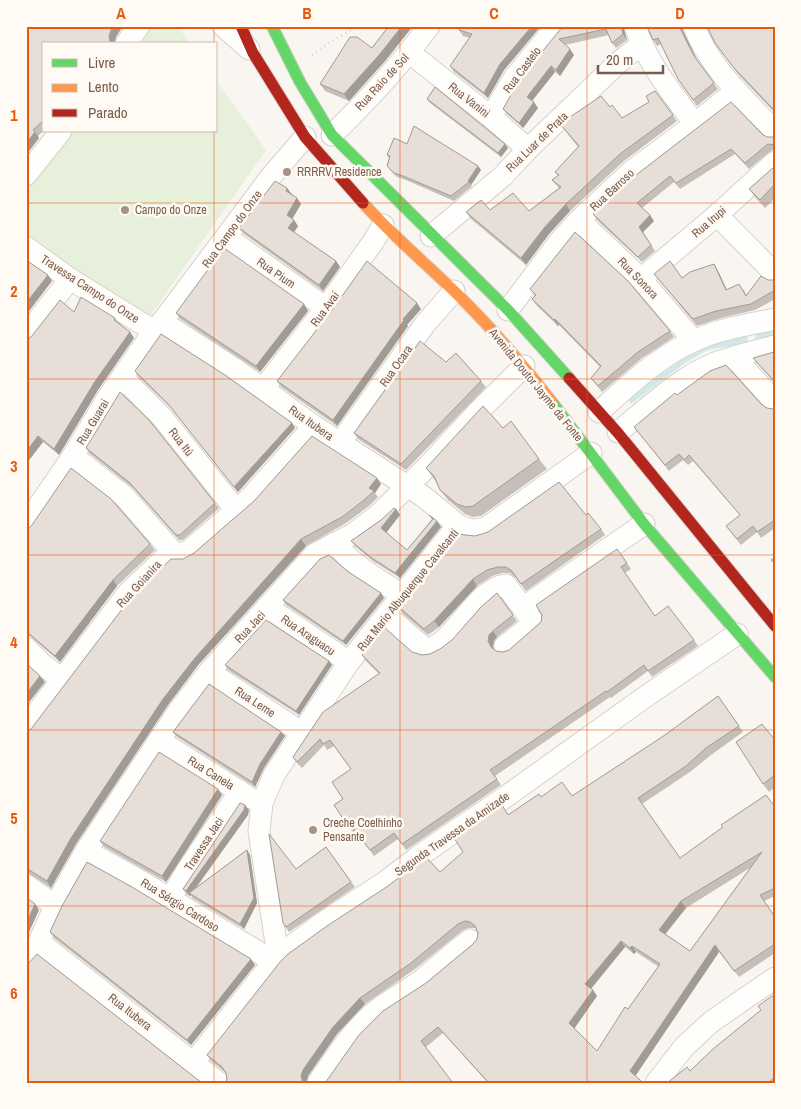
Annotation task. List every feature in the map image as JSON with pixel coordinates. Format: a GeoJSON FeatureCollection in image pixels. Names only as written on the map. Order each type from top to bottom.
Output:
{"type":"FeatureCollection","features":[{"type":"Feature","properties":{"kind":"main road","name":"Avenida Doutor Jayme da Fonte"},"geometry":{"type":"LineString","coordinates":[[241,26],[253,52],[305,137],[383,225],[454,291],[524,366],[644,524],[775,677]]}},
{"type":"Feature","properties":{"kind":"main road","name":"Avenida Doutor Jayme da Fonte"},"geometry":{"type":"LineString","coordinates":[[272,26],[293,69],[332,135],[431,236],[508,310],[618,432],[775,626]]}},
{"type":"Feature","properties":{"kind":"main road"},"geometry":{"type":"LineString","coordinates":[[629,505],[639,498]]}},
{"type":"Feature","properties":{"kind":"main road"},"geometry":{"type":"LineString","coordinates":[[658,499],[665,505],[770,637]]}},
{"type":"Feature","properties":{"kind":"street"},"geometry":{"type":"LineString","coordinates":[[127,42],[139,26]]}},
{"type":"Feature","properties":{"kind":"street","name":"Avenida Doutor Jayme da Fonte"},"geometry":{"type":"LineString","coordinates":[[223,26],[253,52]]}},
{"type":"Feature","properties":{"kind":"street","name":"Rua Raio de Sol"},"geometry":{"type":"LineString","coordinates":[[332,135],[410,53],[428,26]]}},
{"type":"Feature","properties":{"kind":"street","name":"Rua Castelo"},"geometry":{"type":"LineString","coordinates":[[491,116],[514,78],[557,26]]}},
{"type":"Feature","properties":{"kind":"street"},"geometry":{"type":"LineString","coordinates":[[694,26],[699,40],[736,91],[775,131]]}},
{"type":"Feature","properties":{"kind":"street"},"geometry":{"type":"LineString","coordinates":[[638,36],[659,76],[695,124]]}},
{"type":"Feature","properties":{"kind":"street","name":"Rua Luar de Prata"},"geometry":{"type":"LineString","coordinates":[[431,236],[502,176],[620,62],[638,36]]}},
{"type":"Feature","properties":{"kind":"street","name":"Rua Vanini"},"geometry":{"type":"LineString","coordinates":[[410,53],[491,116],[528,149]]}},
{"type":"Feature","properties":{"kind":"street","name":"Rua Barroso"},"geometry":{"type":"LineString","coordinates":[[508,310],[559,242],[579,220],[632,171],[736,91]]}},
{"type":"Feature","properties":{"kind":"street"},"geometry":{"type":"LineString","coordinates":[[27,174],[61,132]]}},
{"type":"Feature","properties":{"kind":"street","name":"Rua Campo do Onze"},"geometry":{"type":"LineString","coordinates":[[158,327],[273,174],[305,137]]}},
{"type":"Feature","properties":{"kind":"street","name":"Rua Irupi"},"geometry":{"type":"LineString","coordinates":[[641,279],[717,215],[775,162]]}},
{"type":"Feature","properties":{"kind":"street"},"geometry":{"type":"LineString","coordinates":[[717,215],[775,274]]}},
{"type":"Feature","properties":{"kind":"street","name":"Rua Sonora"},"geometry":{"type":"LineString","coordinates":[[579,220],[641,279],[693,340]]}},
{"type":"Feature","properties":{"kind":"street","name":"Rua Avaí"},"geometry":{"type":"LineString","coordinates":[[263,389],[326,308],[383,225]]}},
{"type":"Feature","properties":{"kind":"street","name":"Rua Pium"},"geometry":{"type":"LineString","coordinates":[[226,237],[326,308]]}},
{"type":"Feature","properties":{"kind":"street","name":"Travessa Campo do Onze"},"geometry":{"type":"LineString","coordinates":[[26,247],[70,279],[158,327]]}},
{"type":"Feature","properties":{"kind":"street"},"geometry":{"type":"LineString","coordinates":[[26,334],[70,279]]}},
{"type":"Feature","properties":{"kind":"street","name":"Rua Ocara"},"geometry":{"type":"LineString","coordinates":[[340,443],[425,324],[454,291]]}},
{"type":"Feature","properties":{"kind":"street"},"geometry":{"type":"LineString","coordinates":[[599,412],[641,374],[693,340],[710,334],[775,319]]}},
{"type":"Feature","properties":{"kind":"street"},"geometry":{"type":"LineString","coordinates":[[747,326],[743,355],[775,402]]}},
{"type":"Feature","properties":{"kind":"street","name":"Rua Guarai"},"geometry":{"type":"LineString","coordinates":[[27,520],[73,456],[122,377],[158,327]]}},
{"type":"Feature","properties":{"kind":"street","name":"Rua Itubera"},"geometry":{"type":"LineString","coordinates":[[158,327],[235,369],[314,426],[424,496],[458,525]]}},
{"type":"Feature","properties":{"kind":"street"},"geometry":{"type":"LineString","coordinates":[[618,432],[696,373],[716,363],[775,346]]}},
{"type":"Feature","properties":{"kind":"street","name":"Rua Jaci"},"geometry":{"type":"LineString","coordinates":[[30,954],[86,851],[178,712],[209,672],[315,554],[353,534],[377,516],[524,366]]}},
{"type":"Feature","properties":{"kind":"street","name":"Rua Itú"},"geometry":{"type":"LineString","coordinates":[[122,377],[162,417],[236,510]]}},
{"type":"Feature","properties":{"kind":"street","name":"Rua Goianira"},"geometry":{"type":"LineString","coordinates":[[26,727],[127,594],[172,551],[182,554],[190,550],[236,510],[257,490],[314,426]]}},
{"type":"Feature","properties":{"kind":"street","name":"Rua Mario Albuquerque Cavalcanti"},"geometry":{"type":"LineString","coordinates":[[262,804],[274,775],[349,662],[458,525],[477,531],[486,528],[591,453]]}},
{"type":"Feature","properties":{"kind":"street"},"geometry":{"type":"LineString","coordinates":[[73,456],[124,496],[172,551]]}},
{"type":"Feature","properties":{"kind":"street"},"geometry":{"type":"LineString","coordinates":[[524,607],[644,524]]}},
{"type":"Feature","properties":{"kind":"street"},"geometry":{"type":"LineString","coordinates":[[335,543],[344,554],[365,572],[402,596]]}},
{"type":"Feature","properties":{"kind":"street"},"geometry":{"type":"LineString","coordinates":[[387,616],[424,648],[429,650],[440,643],[476,604],[496,586],[506,585],[534,623],[505,646]]}},
{"type":"Feature","properties":{"kind":"street","name":"Rua Araguacu"},"geometry":{"type":"LineString","coordinates":[[267,607],[349,662]]}},
{"type":"Feature","properties":{"kind":"street","name":"Segunda Travessa da Amizade"},"geometry":{"type":"LineString","coordinates":[[194,1062],[275,959],[324,922],[385,882],[644,697],[737,634]]}},
{"type":"Feature","properties":{"kind":"street"},"geometry":{"type":"LineString","coordinates":[[26,648],[43,665],[63,680]]}},
{"type":"Feature","properties":{"kind":"street","name":"Rua Leme"},"geometry":{"type":"LineString","coordinates":[[209,672],[301,732]]}},
{"type":"Feature","properties":{"kind":"street","name":"Rua Canela"},"geometry":{"type":"LineString","coordinates":[[160,740],[262,804]]}},
{"type":"Feature","properties":{"kind":"street","name":"Travessa Jaci"},"geometry":{"type":"LineString","coordinates":[[170,899],[240,791]]}},
{"type":"Feature","properties":{"kind":"street"},"geometry":{"type":"LineString","coordinates":[[262,804],[259,840],[275,959]]}},
{"type":"Feature","properties":{"kind":"street","name":"Rua Sérgio Cardoso"},"geometry":{"type":"LineString","coordinates":[[86,851],[275,959]]}},
{"type":"Feature","properties":{"kind":"street"},"geometry":{"type":"LineString","coordinates":[[26,885],[55,906]]}},
{"type":"Feature","properties":{"kind":"street"},"geometry":{"type":"LineString","coordinates":[[318,1083],[357,1029],[368,1018],[378,1009],[423,979],[453,952],[470,940]]}},
{"type":"Feature","properties":{"kind":"street","name":"Rua Itubera"},"geometry":{"type":"LineString","coordinates":[[30,954],[194,1062],[219,1083]]}},
{"type":"Feature","properties":{"kind":"street"},"geometry":{"type":"LineString","coordinates":[[656,1083],[684,1047],[710,1022],[775,978]]}},
{"type":"Feature","properties":{"kind":"path"},"geometry":{"type":"LineString","coordinates":[[293,69],[326,45],[358,26]]}},
{"type":"Feature","properties":{"kind":"green space"},"geometry":{"type":"Polygon","coordinates":[[[146,26],[178,26],[189,42],[134,42],[146,26]]]}},
{"type":"Feature","properties":{"kind":"green space","name":"Campo do Onze"},"geometry":{"type":"Polygon","coordinates":[[[218,83],[266,150],[149,318],[26,236],[26,184],[65,132],[218,132],[218,83]]]}},
{"type":"Feature","properties":{"kind":"water"},"geometry":{"type":"Polygon","coordinates":[[[775,329],[775,338],[756,343],[755,334],[775,329]]]}},
{"type":"Feature","properties":{"kind":"water"},"geometry":{"type":"Polygon","coordinates":[[[747,335],[748,343],[707,350],[685,363],[631,404],[627,397],[703,345],[747,335]]]}},
{"type":"Feature","properties":{"kind":"building"},"geometry":{"type":"Polygon","coordinates":[[[28,26],[114,26],[109,36],[109,42],[42,42],[42,122],[33,130],[35,132],[26,143],[26,28],[28,26]]]}},
{"type":"Feature","properties":{"kind":"building"},"geometry":{"type":"Polygon","coordinates":[[[389,26],[402,26],[344,94],[320,84],[350,37],[357,37],[372,48],[389,26]]]}},
{"type":"Feature","properties":{"kind":"building"},"geometry":{"type":"Polygon","coordinates":[[[461,26],[532,26],[500,64],[484,93],[450,66],[472,34],[459,30],[461,26]]]}},
{"type":"Feature","properties":{"kind":"building"},"geometry":{"type":"Polygon","coordinates":[[[563,26],[621,26],[623,34],[612,43],[606,29],[559,39],[570,49],[556,70],[551,66],[527,97],[534,102],[519,123],[503,109],[520,79],[563,26]]]}},
{"type":"Feature","properties":{"kind":"building"},"geometry":{"type":"Polygon","coordinates":[[[647,26],[679,26],[694,56],[714,83],[693,100],[678,79],[658,38],[653,40],[647,26]]]}},
{"type":"Feature","properties":{"kind":"building"},"geometry":{"type":"Polygon","coordinates":[[[707,26],[775,26],[775,111],[734,68],[715,43],[707,26]]]}},
{"type":"Feature","properties":{"kind":"building"},"geometry":{"type":"Polygon","coordinates":[[[435,87],[505,144],[498,153],[427,99],[435,87]]]}},
{"type":"Feature","properties":{"kind":"building"},"geometry":{"type":"Polygon","coordinates":[[[655,91],[673,115],[620,154],[566,204],[544,228],[521,258],[466,212],[481,200],[490,210],[513,193],[529,211],[561,187],[552,180],[559,175],[555,172],[579,146],[560,124],[601,96],[610,107],[612,105],[622,118],[649,102],[646,96],[655,91]]]}},
{"type":"Feature","properties":{"kind":"building"},"geometry":{"type":"Polygon","coordinates":[[[731,102],[762,134],[767,137],[775,137],[775,145],[768,144],[745,163],[731,149],[676,183],[670,176],[637,203],[650,215],[639,227],[651,245],[638,257],[593,214],[636,175],[731,102]]]}},
{"type":"Feature","properties":{"kind":"building"},"geometry":{"type":"Polygon","coordinates":[[[414,126],[478,166],[469,182],[451,196],[394,173],[387,166],[390,156],[387,155],[394,138],[407,144],[414,126]]]}},
{"type":"Feature","properties":{"kind":"building"},"geometry":{"type":"Polygon","coordinates":[[[775,166],[775,184],[760,200],[749,189],[775,166]]]}},
{"type":"Feature","properties":{"kind":"building"},"geometry":{"type":"Polygon","coordinates":[[[275,181],[287,188],[286,191],[297,198],[287,215],[294,220],[288,228],[336,261],[319,285],[239,228],[275,181]]]}},
{"type":"Feature","properties":{"kind":"building"},"geometry":{"type":"Polygon","coordinates":[[[575,232],[628,281],[670,331],[638,352],[598,386],[591,378],[601,366],[555,319],[532,299],[536,295],[530,289],[575,232]]]}},
{"type":"Feature","properties":{"kind":"building"},"geometry":{"type":"Polygon","coordinates":[[[224,248],[304,304],[256,366],[176,313],[224,248]]]}},
{"type":"Feature","properties":{"kind":"building"},"geometry":{"type":"Polygon","coordinates":[[[26,260],[48,275],[26,303],[26,260]]]}},
{"type":"Feature","properties":{"kind":"building"},"geometry":{"type":"Polygon","coordinates":[[[367,261],[417,303],[403,319],[333,420],[277,381],[367,261]]]}},
{"type":"Feature","properties":{"kind":"building"},"geometry":{"type":"Polygon","coordinates":[[[670,261],[682,278],[690,272],[714,264],[726,290],[739,284],[746,296],[761,276],[768,280],[775,279],[775,290],[751,304],[716,311],[693,319],[654,274],[670,261]]]}},
{"type":"Feature","properties":{"kind":"building"},"geometry":{"type":"Polygon","coordinates":[[[81,297],[115,318],[114,320],[130,332],[94,383],[54,449],[38,436],[26,452],[26,340],[31,337],[60,300],[74,312],[81,297]]]}},
{"type":"Feature","properties":{"kind":"building"},"geometry":{"type":"Polygon","coordinates":[[[161,334],[225,375],[292,423],[234,487],[169,405],[135,371],[161,334]]]}},
{"type":"Feature","properties":{"kind":"building"},"geometry":{"type":"Polygon","coordinates":[[[420,341],[446,362],[456,353],[481,381],[401,464],[354,433],[420,341]]]}},
{"type":"Feature","properties":{"kind":"building"},"geometry":{"type":"Polygon","coordinates":[[[775,352],[775,382],[753,358],[775,352]]]}},
{"type":"Feature","properties":{"kind":"building"},"geometry":{"type":"Polygon","coordinates":[[[726,365],[762,405],[767,408],[775,408],[775,520],[757,532],[753,526],[737,539],[726,526],[740,515],[689,455],[684,460],[679,454],[665,465],[634,427],[675,393],[677,395],[710,371],[726,365]]]}},
{"type":"Feature","properties":{"kind":"building"},"geometry":{"type":"Polygon","coordinates":[[[120,392],[149,420],[215,503],[180,535],[176,535],[130,483],[86,448],[120,392]]]}},
{"type":"Feature","properties":{"kind":"building"},"geometry":{"type":"Polygon","coordinates":[[[483,406],[503,428],[511,421],[539,459],[473,506],[466,507],[457,504],[440,490],[434,476],[426,468],[483,406]]]}},
{"type":"Feature","properties":{"kind":"building"},"geometry":{"type":"Polygon","coordinates":[[[312,436],[377,478],[369,488],[374,491],[342,517],[301,539],[195,658],[163,699],[71,838],[47,881],[26,868],[26,732],[31,729],[132,596],[171,559],[183,559],[194,553],[254,501],[312,436]]]}},
{"type":"Feature","properties":{"kind":"building"},"geometry":{"type":"Polygon","coordinates":[[[71,468],[111,499],[150,544],[113,580],[55,656],[26,631],[26,531],[71,468]]]}},
{"type":"Feature","properties":{"kind":"building"},"geometry":{"type":"Polygon","coordinates":[[[559,482],[586,515],[588,513],[601,529],[521,584],[512,571],[506,567],[487,570],[473,579],[434,621],[424,629],[399,607],[457,534],[475,536],[488,532],[559,482]]]}},
{"type":"Feature","properties":{"kind":"building"},"geometry":{"type":"Polygon","coordinates":[[[394,508],[396,509],[381,528],[407,550],[433,519],[429,515],[437,521],[395,573],[369,556],[351,541],[381,520],[394,508]]]}},
{"type":"Feature","properties":{"kind":"building"},"geometry":{"type":"Polygon","coordinates":[[[617,549],[627,563],[621,567],[655,616],[668,606],[694,640],[648,671],[644,665],[490,770],[497,779],[402,844],[394,833],[370,850],[352,826],[349,828],[334,805],[343,799],[332,782],[351,769],[330,740],[323,744],[320,739],[297,762],[293,757],[323,712],[380,673],[362,655],[384,627],[412,652],[422,655],[430,654],[452,640],[481,607],[497,593],[513,615],[489,635],[488,641],[496,651],[503,652],[509,650],[541,622],[542,615],[536,605],[617,549]]]}},
{"type":"Feature","properties":{"kind":"building"},"geometry":{"type":"Polygon","coordinates":[[[329,555],[347,571],[381,593],[343,641],[283,600],[320,559],[329,555]]]}},
{"type":"Feature","properties":{"kind":"building"},"geometry":{"type":"Polygon","coordinates":[[[266,620],[329,661],[296,711],[225,665],[266,620]]]}},
{"type":"Feature","properties":{"kind":"building"},"geometry":{"type":"Polygon","coordinates":[[[26,663],[40,676],[26,694],[26,663]]]}},
{"type":"Feature","properties":{"kind":"building"},"geometry":{"type":"Polygon","coordinates":[[[209,684],[281,732],[260,764],[252,782],[173,732],[209,684]]]}},
{"type":"Feature","properties":{"kind":"building"},"geometry":{"type":"Polygon","coordinates":[[[718,696],[739,726],[706,748],[686,766],[638,798],[680,858],[723,827],[721,825],[766,795],[775,807],[775,888],[760,895],[775,917],[775,944],[734,971],[715,945],[630,1071],[642,1083],[489,1083],[438,1027],[421,1041],[453,1083],[325,1083],[359,1035],[383,1011],[426,983],[473,944],[477,939],[478,933],[475,926],[465,921],[458,924],[411,963],[360,998],[333,1027],[303,1070],[301,1076],[303,1083],[225,1083],[227,1079],[226,1073],[222,1067],[207,1055],[288,954],[388,886],[426,857],[440,872],[463,852],[454,838],[502,805],[508,815],[539,794],[541,797],[562,782],[572,796],[665,735],[718,696]],[[762,852],[681,901],[659,930],[690,951],[762,852]],[[621,941],[585,984],[593,990],[569,1023],[597,1051],[625,1007],[628,1009],[660,964],[621,941]]]}},
{"type":"Feature","properties":{"kind":"building"},"geometry":{"type":"Polygon","coordinates":[[[762,724],[775,740],[775,775],[763,784],[736,742],[762,724]]]}},
{"type":"Feature","properties":{"kind":"building"},"geometry":{"type":"Polygon","coordinates":[[[159,752],[218,789],[162,876],[100,841],[159,752]]]}},
{"type":"Feature","properties":{"kind":"building"},"geometry":{"type":"Polygon","coordinates":[[[240,803],[245,805],[244,810],[186,891],[183,889],[240,803]]]}},
{"type":"Feature","properties":{"kind":"building"},"geometry":{"type":"Polygon","coordinates":[[[269,834],[296,869],[326,847],[351,882],[286,927],[283,923],[269,834]]]}},
{"type":"Feature","properties":{"kind":"building"},"geometry":{"type":"Polygon","coordinates":[[[247,850],[254,898],[240,924],[189,893],[247,850]]]}},
{"type":"Feature","properties":{"kind":"building"},"geometry":{"type":"Polygon","coordinates":[[[87,862],[251,959],[187,1040],[50,932],[62,906],[87,862]]]}},
{"type":"Feature","properties":{"kind":"building"},"geometry":{"type":"Polygon","coordinates":[[[26,897],[35,904],[26,924],[26,897]]]}},
{"type":"Feature","properties":{"kind":"building"},"geometry":{"type":"Polygon","coordinates":[[[37,954],[202,1083],[26,1083],[26,966],[37,954]]]}},
{"type":"Feature","properties":{"kind":"building"},"geometry":{"type":"Polygon","coordinates":[[[775,994],[775,1077],[768,1083],[667,1083],[687,1067],[690,1071],[713,1049],[761,1010],[758,1006],[775,994]]]}},
{"type":"Feature","properties":{"kind":"traffic: fast"},"geometry":{"type":"LineString","coordinates":[[272,26],[300,82],[332,135],[508,310],[569,378]]}},
{"type":"Feature","properties":{"kind":"traffic: fast"},"geometry":{"type":"LineString","coordinates":[[552,402],[644,524],[775,677]]}},
{"type":"Feature","properties":{"kind":"traffic: slow"},"geometry":{"type":"LineString","coordinates":[[363,203],[479,317],[552,402]]}},
{"type":"Feature","properties":{"kind":"traffic: jam"},"geometry":{"type":"LineString","coordinates":[[241,26],[253,53],[305,137],[363,203]]}},
{"type":"Feature","properties":{"kind":"traffic: jam"},"geometry":{"type":"LineString","coordinates":[[569,378],[618,433],[775,626]]}},
{"type":"Feature","properties":{"kind":"place","name":"RRRRV Residence"},"geometry":{"type":"Point","coordinates":[287,172]}},
{"type":"Feature","properties":{"kind":"place","name":"Campo do Onze"},"geometry":{"type":"Point","coordinates":[125,210]}},
{"type":"Feature","properties":{"kind":"place","name":"Creche Coelhinho Pensante"},"geometry":{"type":"Point","coordinates":[313,830]}}]}
